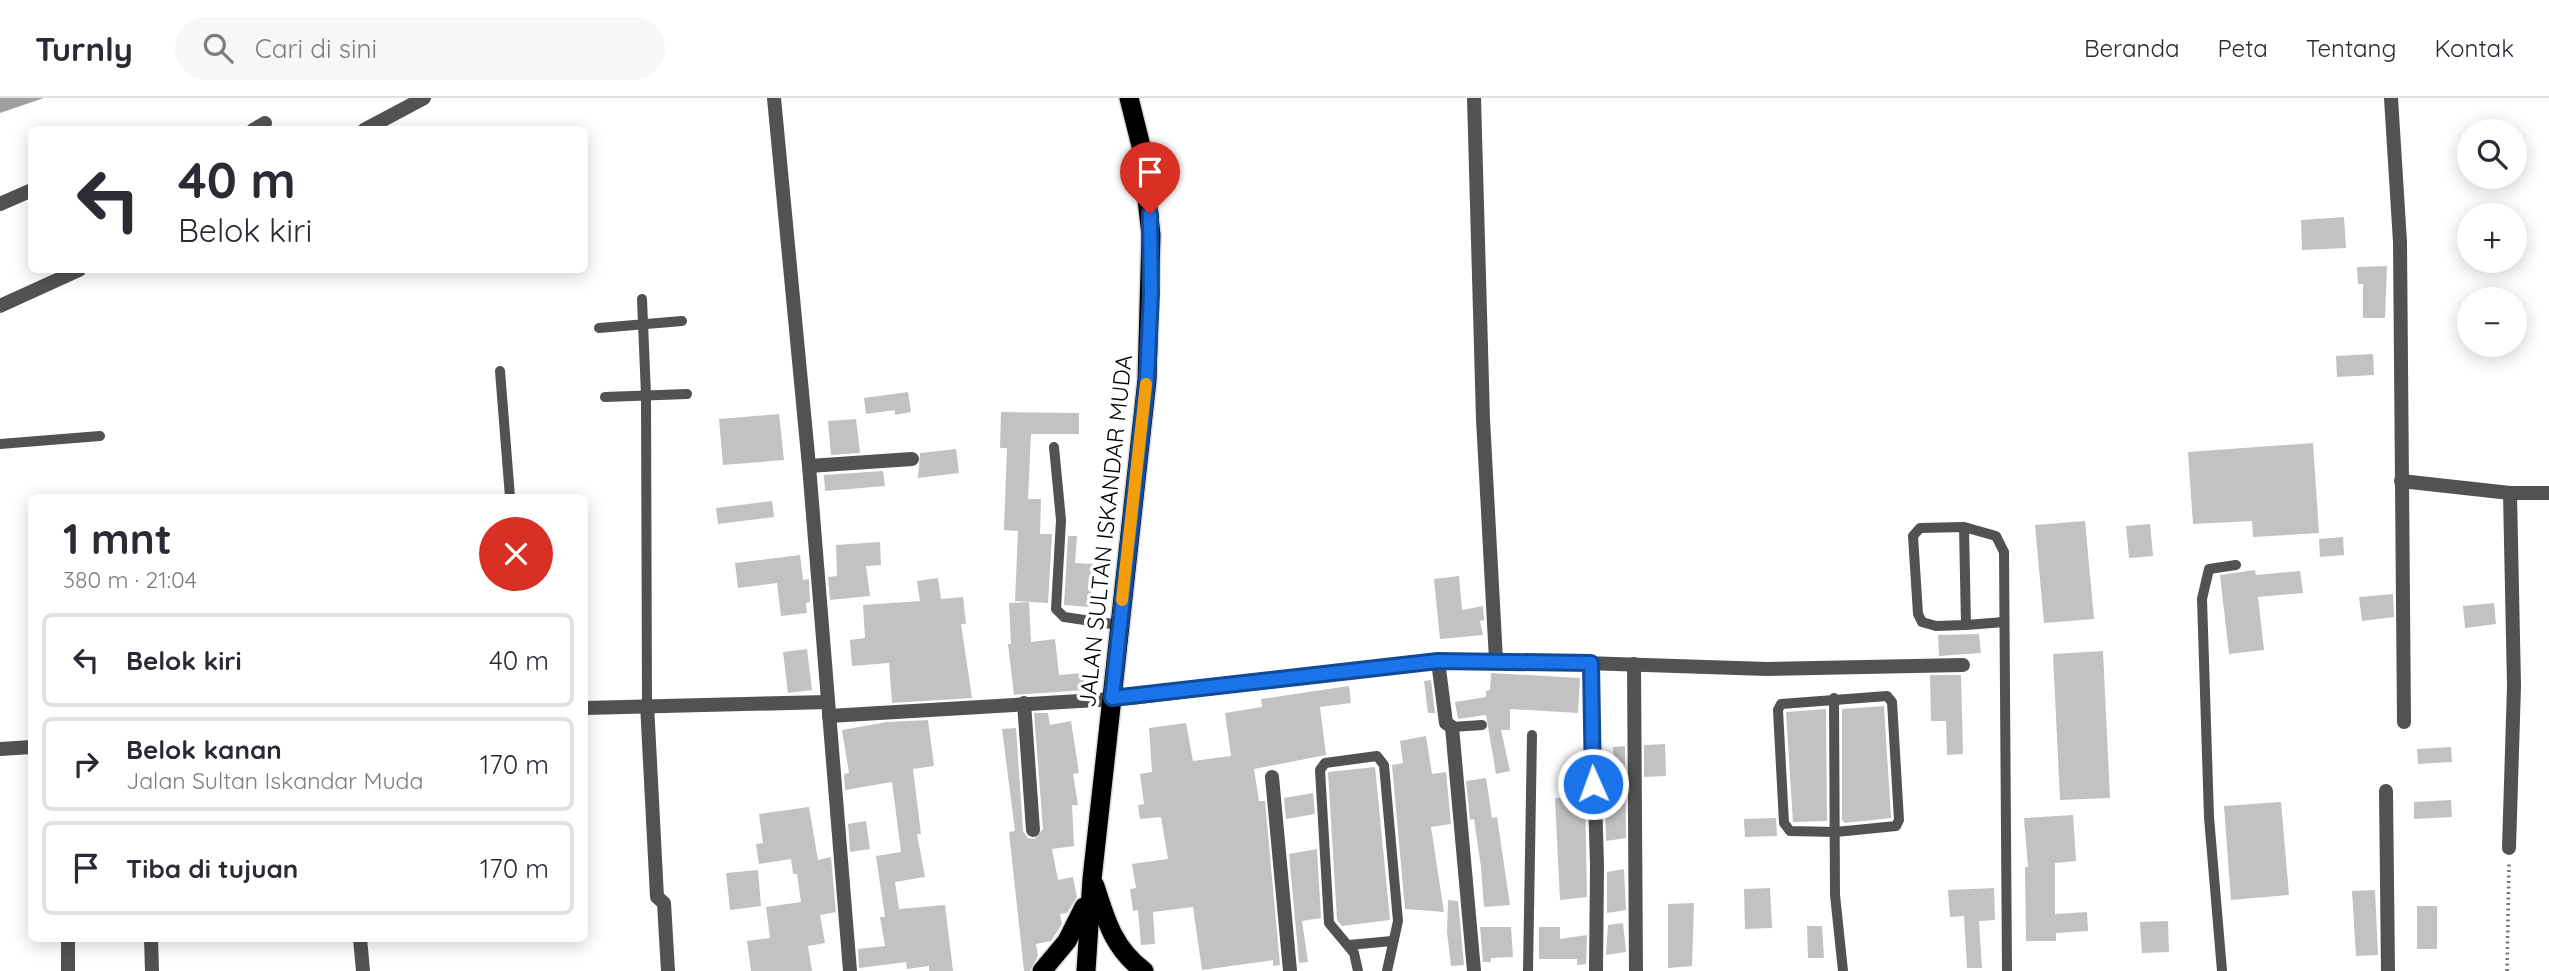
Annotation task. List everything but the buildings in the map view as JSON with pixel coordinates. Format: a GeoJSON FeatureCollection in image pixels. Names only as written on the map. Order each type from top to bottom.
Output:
{"type":"FeatureCollection","features":[{"type":"Feature","properties":{"kind":"highway","name":"JALAN SULTAN ISKANDAR MUDA"},"geometry":{"type":"LineString","coordinates":[[1086,971],[1092,879],[1147,380],[1151,293],[1148,194],[1141,146],[1129,98]]}},
{"type":"Feature","properties":{"kind":"highway"},"geometry":{"type":"LineString","coordinates":[[1042,971],[1067,941],[1082,916],[1092,879]]}},
{"type":"Feature","properties":{"kind":"highway"},"geometry":{"type":"LineString","coordinates":[[1092,879],[1115,944],[1128,960],[1144,971]]}},
{"type":"Feature","properties":{"kind":"street"},"geometry":{"type":"LineString","coordinates":[[372,126],[424,98]]}},
{"type":"Feature","properties":{"kind":"street"},"geometry":{"type":"LineString","coordinates":[[774,98],[809,466],[850,971]]}},
{"type":"Feature","properties":{"kind":"street"},"geometry":{"type":"LineString","coordinates":[[1474,98],[1483,419],[1496,660]]}},
{"type":"Feature","properties":{"kind":"street"},"geometry":{"type":"LineString","coordinates":[[2391,98],[2400,242],[2404,722]]}},
{"type":"Feature","properties":{"kind":"street"},"geometry":{"type":"LineString","coordinates":[[0,204],[28,192]]}},
{"type":"Feature","properties":{"kind":"street"},"geometry":{"type":"LineString","coordinates":[[0,306],[72,273]]}},
{"type":"Feature","properties":{"kind":"street"},"geometry":{"type":"LineString","coordinates":[[809,466],[912,459]]}},
{"type":"Feature","properties":{"kind":"street"},"geometry":{"type":"LineString","coordinates":[[2401,481],[2510,493],[2549,493]]}},
{"type":"Feature","properties":{"kind":"street"},"geometry":{"type":"LineString","coordinates":[[2509,848],[2514,686],[2510,493]]}},
{"type":"Feature","properties":{"kind":"street"},"geometry":{"type":"LineString","coordinates":[[588,708],[648,704],[829,709],[1112,698],[1438,661],[1496,660],[1767,669],[1963,665]]}},
{"type":"Feature","properties":{"kind":"street"},"geometry":{"type":"LineString","coordinates":[[1438,661],[1446,723],[1452,727],[1474,971]]}},
{"type":"Feature","properties":{"kind":"street"},"geometry":{"type":"LineString","coordinates":[[1591,663],[1597,866],[1595,971]]}},
{"type":"Feature","properties":{"kind":"street"},"geometry":{"type":"LineString","coordinates":[[1634,664],[1636,971]]}},
{"type":"Feature","properties":{"kind":"street"},"geometry":{"type":"LineString","coordinates":[[1024,702],[1033,830]]}},
{"type":"Feature","properties":{"kind":"street"},"geometry":{"type":"LineString","coordinates":[[648,704],[657,897],[664,903],[668,971]]}},
{"type":"Feature","properties":{"kind":"street"},"geometry":{"type":"LineString","coordinates":[[0,749],[28,747]]}},
{"type":"Feature","properties":{"kind":"street"},"geometry":{"type":"LineString","coordinates":[[1272,777],[1290,971]]}},
{"type":"Feature","properties":{"kind":"street"},"geometry":{"type":"LineString","coordinates":[[2386,791],[2388,971]]}},
{"type":"Feature","properties":{"kind":"street"},"geometry":{"type":"LineString","coordinates":[[68,942],[68,971]]}},
{"type":"Feature","properties":{"kind":"street"},"geometry":{"type":"LineString","coordinates":[[151,942],[152,971]]}},
{"type":"Feature","properties":{"kind":"street"},"geometry":{"type":"LineString","coordinates":[[360,942],[363,971]]}},
{"type":"Feature","properties":{"kind":"lane"},"geometry":{"type":"LineString","coordinates":[[642,299],[646,395],[648,704]]}},
{"type":"Feature","properties":{"kind":"lane"},"geometry":{"type":"LineString","coordinates":[[599,328],[682,321]]}},
{"type":"Feature","properties":{"kind":"lane"},"geometry":{"type":"LineString","coordinates":[[500,371],[510,494]]}},
{"type":"Feature","properties":{"kind":"lane"},"geometry":{"type":"LineString","coordinates":[[605,397],[687,394]]}},
{"type":"Feature","properties":{"kind":"lane"},"geometry":{"type":"LineString","coordinates":[[0,444],[100,436]]}},
{"type":"Feature","properties":{"kind":"lane"},"geometry":{"type":"LineString","coordinates":[[1054,447],[1061,520],[1056,609],[1063,617],[1119,625]]}},
{"type":"Feature","properties":{"kind":"lane"},"geometry":{"type":"LineString","coordinates":[[2004,622],[1936,626],[1922,622],[1918,614],[1913,536],[1920,528],[1965,527],[1996,536],[2004,552],[2007,971]]}},
{"type":"Feature","properties":{"kind":"lane"},"geometry":{"type":"LineString","coordinates":[[1965,527],[1966,625]]}},
{"type":"Feature","properties":{"kind":"lane"},"geometry":{"type":"LineString","coordinates":[[2222,971],[2208,817],[2202,599],[2209,569],[2236,565]]}},
{"type":"Feature","properties":{"kind":"lane"},"geometry":{"type":"LineString","coordinates":[[1834,698],[1836,922],[1843,971]]}},
{"type":"Feature","properties":{"kind":"lane"},"geometry":{"type":"LineString","coordinates":[[1834,698],[1891,698],[1899,821],[1891,829],[1836,832],[1790,831],[1785,828],[1779,710],[1786,702],[1834,698]]}},
{"type":"Feature","properties":{"kind":"lane"},"geometry":{"type":"LineString","coordinates":[[1452,727],[1482,725]]}},
{"type":"Feature","properties":{"kind":"lane"},"geometry":{"type":"LineString","coordinates":[[1528,971],[1532,735]]}},
{"type":"Feature","properties":{"kind":"lane"},"geometry":{"type":"LineString","coordinates":[[1358,971],[1349,945],[1329,923],[1320,770],[1325,763],[1377,756],[1384,765],[1398,920],[1387,971]]}},
{"type":"Feature","properties":{"kind":"lane"},"geometry":{"type":"LineString","coordinates":[[1349,945],[1392,941]]}},
{"type":"Feature","properties":{"kind":"path"},"geometry":{"type":"LineString","coordinates":[[2507,971],[2509,848]]}},
{"type":"Feature","properties":{"kind":"shaded area"},"geometry":{"type":"Polygon","coordinates":[[[0,98],[44,98],[0,113],[0,98]]]}},
{"type":"Feature","properties":{"kind":"slow traffic"},"geometry":{"type":"LineString","coordinates":[[1122,600],[1146,384]]}},
{"type":"Feature","properties":{"kind":"route"},"geometry":{"type":"LineString","coordinates":[[1150,214],[1151,293],[1147,380],[1134,476],[1112,698],[1131,698],[1438,661],[1591,663],[1593,784]]}}]}
